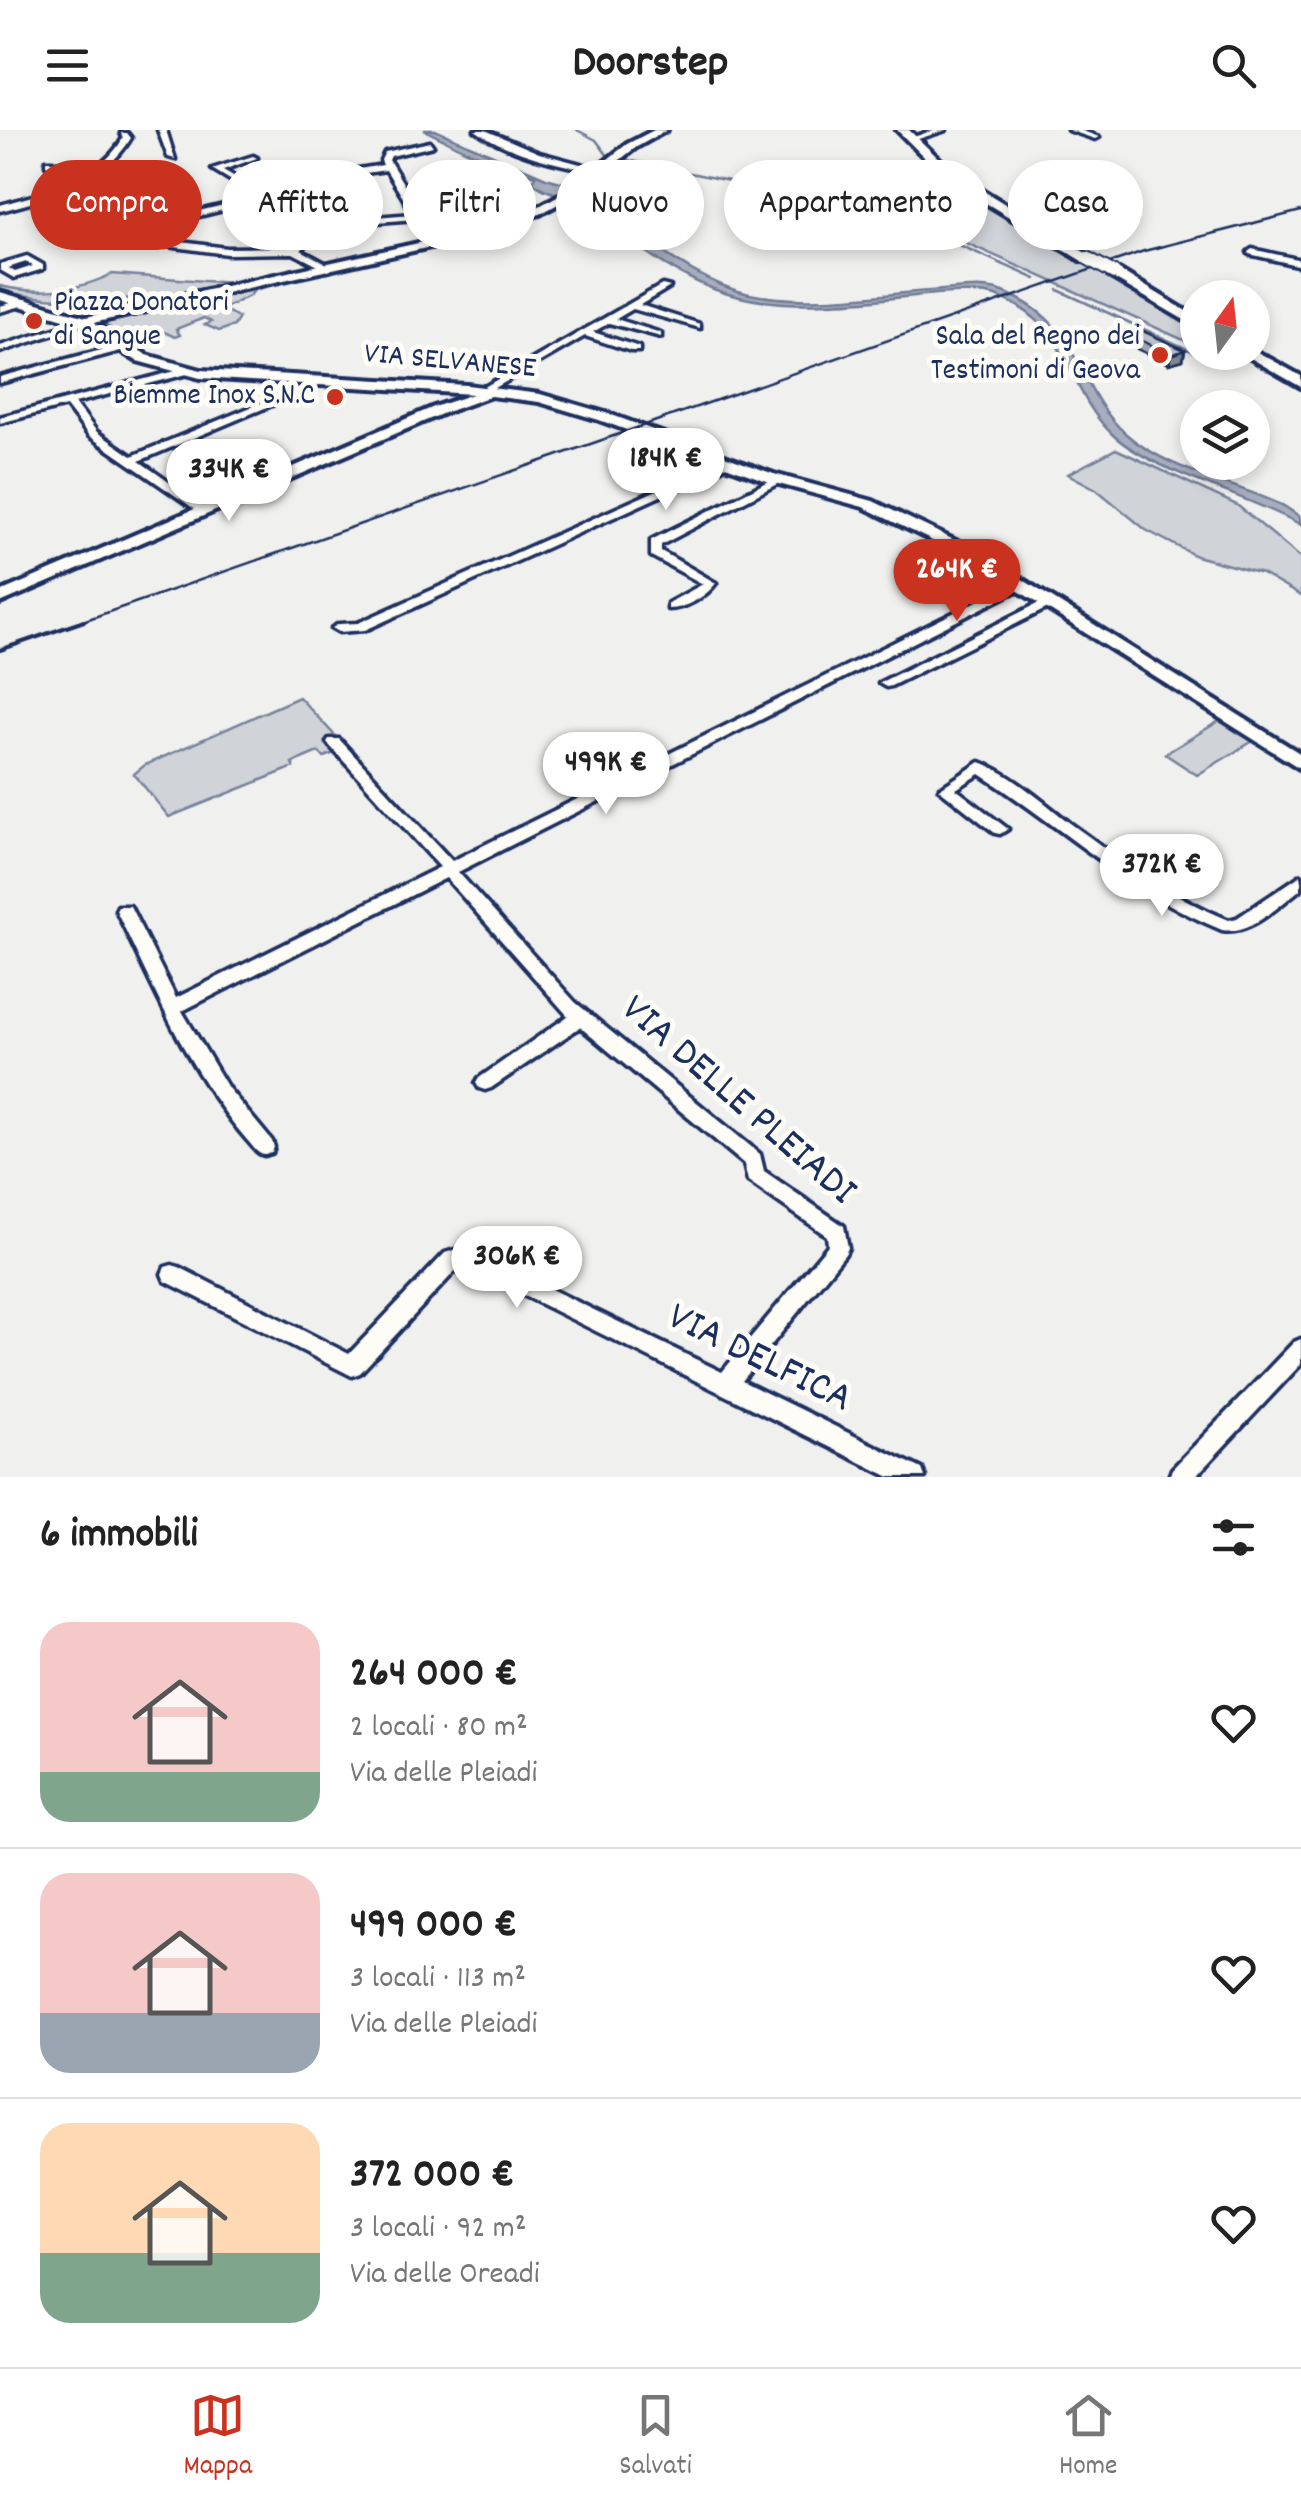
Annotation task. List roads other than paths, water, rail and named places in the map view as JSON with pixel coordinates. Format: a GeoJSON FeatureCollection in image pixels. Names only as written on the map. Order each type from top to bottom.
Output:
{"type":"FeatureCollection","features":[{"type":"Feature","properties":{"kind":"main road"},"geometry":{"type":"LineString","coordinates":[[908,135],[939,167],[970,189],[1180,313]]}},
{"type":"Feature","properties":{"kind":"main road"},"geometry":{"type":"LineString","coordinates":[[1270,365],[1301,382]]}},
{"type":"Feature","properties":{"kind":"street"},"geometry":{"type":"LineString","coordinates":[[162,130],[172,157]]}},
{"type":"Feature","properties":{"kind":"street"},"geometry":{"type":"LineString","coordinates":[[479,130],[512,149],[562,160]]}},
{"type":"Feature","properties":{"kind":"street"},"geometry":{"type":"LineString","coordinates":[[611,160],[662,130]]}},
{"type":"Feature","properties":{"kind":"street"},"geometry":{"type":"LineString","coordinates":[[908,135],[942,130]]}},
{"type":"Feature","properties":{"kind":"street"},"geometry":{"type":"LineString","coordinates":[[1072,130],[1095,138]]}},
{"type":"Feature","properties":{"kind":"street"},"geometry":{"type":"LineString","coordinates":[[110,160],[127,140],[124,135]]}},
{"type":"Feature","properties":{"kind":"street"},"geometry":{"type":"LineString","coordinates":[[403,192],[385,160],[388,154],[430,144]]}},
{"type":"Feature","properties":{"kind":"street"},"geometry":{"type":"LineString","coordinates":[[246,160],[254,158]]}},
{"type":"Feature","properties":{"kind":"street"},"geometry":{"type":"LineString","coordinates":[[383,168],[388,167]]}},
{"type":"Feature","properties":{"kind":"street"},"geometry":{"type":"LineString","coordinates":[[0,208],[30,197]]}},
{"type":"Feature","properties":{"kind":"street"},"geometry":{"type":"LineString","coordinates":[[202,247],[294,250],[328,268]]}},
{"type":"Feature","properties":{"kind":"street"},"geometry":{"type":"LineString","coordinates":[[0,349],[78,316],[408,250]]}},
{"type":"Feature","properties":{"kind":"street"},"geometry":{"type":"LineString","coordinates":[[1252,252],[1301,263]]}},
{"type":"Feature","properties":{"kind":"street"},"geometry":{"type":"LineString","coordinates":[[484,390],[665,288]]}},
{"type":"Feature","properties":{"kind":"street"},"geometry":{"type":"LineString","coordinates":[[2,304],[30,303],[78,316]]}},
{"type":"Feature","properties":{"kind":"street"},"geometry":{"type":"LineString","coordinates":[[632,306],[697,326]]}},
{"type":"Feature","properties":{"kind":"street"},"geometry":{"type":"LineString","coordinates":[[0,380],[116,345],[96,324],[102,313]]}},
{"type":"Feature","properties":{"kind":"street","name":"VIA SELVANESE"},"geometry":{"type":"LineString","coordinates":[[78,316],[116,345],[170,370],[326,380],[452,398],[484,390],[524,395],[604,417],[778,480],[906,519],[1018,584],[1301,762]]}},
{"type":"Feature","properties":{"kind":"street"},"geometry":{"type":"LineString","coordinates":[[609,320],[658,335]]}},
{"type":"Feature","properties":{"kind":"street"},"geometry":{"type":"LineString","coordinates":[[585,334],[635,350]]}},
{"type":"Feature","properties":{"kind":"street"},"geometry":{"type":"LineString","coordinates":[[0,420],[170,370]]}},
{"type":"Feature","properties":{"kind":"street"},"geometry":{"type":"LineString","coordinates":[[514,375],[513,387],[524,395]]}},
{"type":"Feature","properties":{"kind":"street"},"geometry":{"type":"LineString","coordinates":[[132,460],[326,380]]}},
{"type":"Feature","properties":{"kind":"street"},"geometry":{"type":"LineString","coordinates":[[0,598],[452,398],[503,392]]}},
{"type":"Feature","properties":{"kind":"street"},"geometry":{"type":"LineString","coordinates":[[68,401],[93,434],[202,510]]}},
{"type":"Feature","properties":{"kind":"street"},"geometry":{"type":"LineString","coordinates":[[339,628],[360,627],[727,462]]}},
{"type":"Feature","properties":{"kind":"street"},"geometry":{"type":"LineString","coordinates":[[673,606],[705,590],[710,583],[655,553],[652,546],[695,519],[778,480]]}},
{"type":"Feature","properties":{"kind":"street"},"geometry":{"type":"LineString","coordinates":[[172,1008],[1018,584]]}},
{"type":"Feature","properties":{"kind":"street"},"geometry":{"type":"LineString","coordinates":[[886,683],[1047,603]]}},
{"type":"Feature","properties":{"kind":"street","name":"VIA DELLE PLEIADI"},"geometry":{"type":"LineString","coordinates":[[334,742],[581,1017],[752,1160],[755,1175],[837,1232],[838,1248],[724,1385]]}},
{"type":"Feature","properties":{"kind":"street"},"geometry":{"type":"LineString","coordinates":[[1000,829],[946,789],[980,767],[1028,795],[1114,866],[1228,926],[1242,923],[1301,881]]}},
{"type":"Feature","properties":{"kind":"street"},"geometry":{"type":"LineString","coordinates":[[124,910],[175,1020],[234,1114],[265,1147]]}},
{"type":"Feature","properties":{"kind":"street","name":"VIA DELLE PLEIADI"},"geometry":{"type":"LineString","coordinates":[[485,1083],[581,1017]]}},
{"type":"Feature","properties":{"kind":"street","name":"VIA DELFICA"},"geometry":{"type":"LineString","coordinates":[[172,1274],[352,1366],[452,1260],[464,1256],[914,1477]]}},
{"type":"Feature","properties":{"kind":"street"},"geometry":{"type":"LineString","coordinates":[[1180,1477],[1301,1349]]}},
{"type":"Feature","properties":{"kind":"water"},"geometry":{"type":"Polygon","coordinates":[[[424,130],[435,130],[504,160],[491,160],[424,130]]]}},
{"type":"Feature","properties":{"kind":"water"},"geometry":{"type":"Polygon","coordinates":[[[536,174],[556,181],[556,194],[547,191],[537,186],[536,174]]]}},
{"type":"Feature","properties":{"kind":"water"},"geometry":{"type":"Polygon","coordinates":[[[643,250],[660,250],[725,287],[771,297],[862,297],[968,288],[1006,293],[1050,322],[1109,416],[1143,447],[1180,466],[1180,473],[1128,447],[1111,433],[1095,415],[1054,340],[1041,324],[999,297],[953,293],[830,303],[761,301],[708,287],[643,250]]]}},
{"type":"Feature","properties":{"kind":"water"},"geometry":{"type":"Polygon","coordinates":[[[1197,480],[1216,480],[1284,506],[1299,516],[1301,525],[1197,480]]]}},
{"type":"Feature","properties":{"kind":"waterway"},"geometry":{"type":"LineString","coordinates":[[577,130],[596,140],[608,156],[889,214],[1036,279]]}},
{"type":"Feature","properties":{"kind":"waterway"},"geometry":{"type":"LineString","coordinates":[[1058,290],[1180,346]]}},
{"type":"Feature","properties":{"kind":"railway"},"geometry":{"type":"LineString","coordinates":[[77,623],[1144,251],[1301,211]]}},
{"type":"Feature","properties":{"kind":"railway"},"geometry":{"type":"LineString","coordinates":[[0,650],[84,621]]}},
{"type":"Feature","properties":{"kind":"place","name":"Piazza Donatori di Sangue"},"geometry":{"type":"Point","coordinates":[34,321]}},
{"type":"Feature","properties":{"kind":"place","name":"Sala del Regno dei Testimoni di Geova"},"geometry":{"type":"Point","coordinates":[1160,355]}},
{"type":"Feature","properties":{"kind":"place","name":"Biemme Inox S.N.C"},"geometry":{"type":"Point","coordinates":[335,397]}}]}
